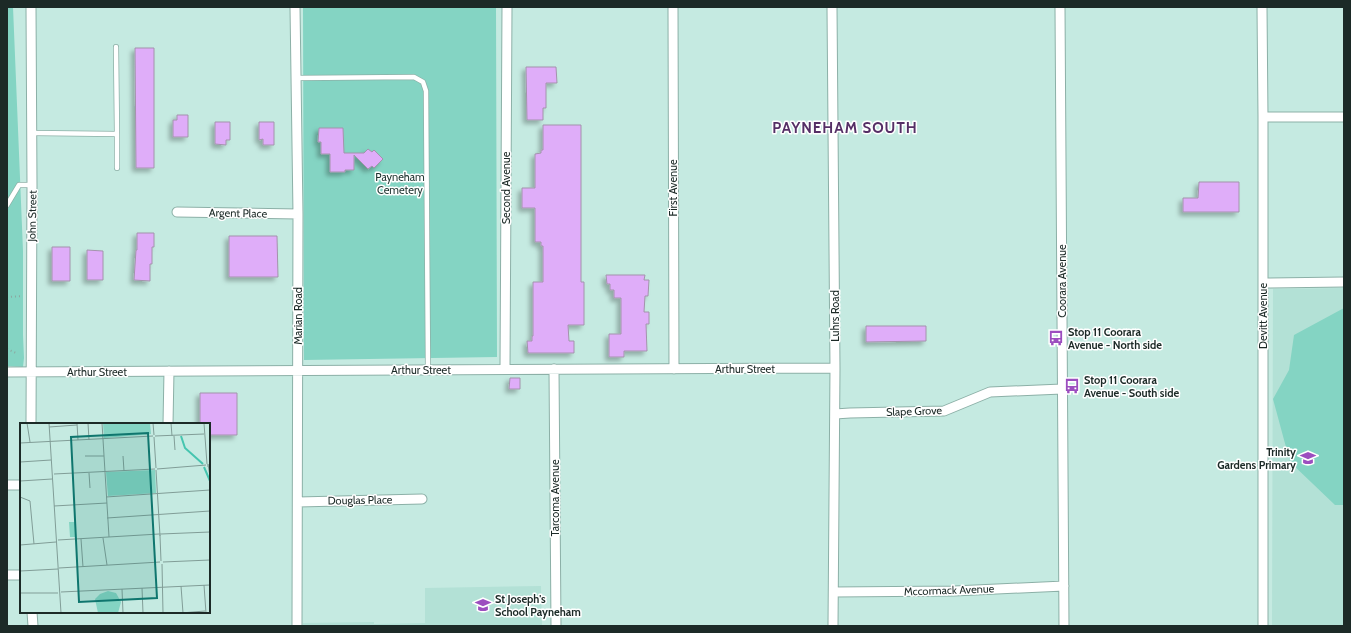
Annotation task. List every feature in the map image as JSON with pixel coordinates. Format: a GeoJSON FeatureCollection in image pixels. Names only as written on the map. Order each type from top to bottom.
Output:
{"type":"FeatureCollection","features":[{"type":"Feature","properties":{"kind":"street","name":"John Street"},"geometry":{"type":"LineString","coordinates":[[31,7],[31,423]]}},
{"type":"Feature","properties":{"kind":"street","name":"Marian Road"},"geometry":{"type":"LineString","coordinates":[[295,7],[298,214],[297,626]]}},
{"type":"Feature","properties":{"kind":"street","name":"Second Avenue"},"geometry":{"type":"LineString","coordinates":[[505,370],[507,7]]}},
{"type":"Feature","properties":{"kind":"street","name":"First Avenue"},"geometry":{"type":"LineString","coordinates":[[672,7],[674,369]]}},
{"type":"Feature","properties":{"kind":"street","name":"Luhrs Road"},"geometry":{"type":"LineString","coordinates":[[832,7],[835,368],[833,626]]}},
{"type":"Feature","properties":{"kind":"street","name":"Coorara Avenue"},"geometry":{"type":"LineString","coordinates":[[1060,7],[1064,626]]}},
{"type":"Feature","properties":{"kind":"street","name":"Devitt Avenue"},"geometry":{"type":"LineString","coordinates":[[1262,7],[1263,626]]}},
{"type":"Feature","properties":{"kind":"street"},"geometry":{"type":"LineString","coordinates":[[1263,117],[1344,117]]}},
{"type":"Feature","properties":{"kind":"street","name":"Argent Place"},"geometry":{"type":"LineString","coordinates":[[177,212],[298,214]]}},
{"type":"Feature","properties":{"kind":"street"},"geometry":{"type":"LineString","coordinates":[[1263,283],[1344,282]]}},
{"type":"Feature","properties":{"kind":"street","name":"Arthur Street"},"geometry":{"type":"LineString","coordinates":[[7,372],[835,368]]}},
{"type":"Feature","properties":{"kind":"street","name":"Tarcoma Avenue"},"geometry":{"type":"LineString","coordinates":[[554,369],[556,626]]}},
{"type":"Feature","properties":{"kind":"street"},"geometry":{"type":"LineString","coordinates":[[168,423],[169,371]]}},
{"type":"Feature","properties":{"kind":"street","name":"Slape Grove"},"geometry":{"type":"LineString","coordinates":[[835,414],[850,412],[944,411],[990,392],[1062,389]]}},
{"type":"Feature","properties":{"kind":"street"},"geometry":{"type":"LineString","coordinates":[[7,485],[20,485]]}},
{"type":"Feature","properties":{"kind":"street","name":"Douglas Place"},"geometry":{"type":"LineString","coordinates":[[298,502],[422,499]]}},
{"type":"Feature","properties":{"kind":"street"},"geometry":{"type":"LineString","coordinates":[[7,575],[20,575]]}},
{"type":"Feature","properties":{"kind":"street","name":"Mccormack Avenue"},"geometry":{"type":"LineString","coordinates":[[834,592],[1064,586]]}},
{"type":"Feature","properties":{"kind":"street"},"geometry":{"type":"LineString","coordinates":[[32,613],[32,626]]}},
{"type":"Feature","properties":{"kind":"lane"},"geometry":{"type":"LineString","coordinates":[[116,46],[117,168]]}},
{"type":"Feature","properties":{"kind":"lane"},"geometry":{"type":"LineString","coordinates":[[296,78],[414,77],[423,82],[426,91],[428,370]]}},
{"type":"Feature","properties":{"kind":"lane"},"geometry":{"type":"LineString","coordinates":[[32,133],[117,134]]}},
{"type":"Feature","properties":{"kind":"lane"},"geometry":{"type":"LineString","coordinates":[[7,205],[19,185],[32,185]]}},
{"type":"Feature","properties":{"kind":"path"},"geometry":{"type":"LineString","coordinates":[[7,296],[31,295]]}},
{"type":"Feature","properties":{"kind":"path"},"geometry":{"type":"LineString","coordinates":[[7,321],[7,331]]}},
{"type":"Feature","properties":{"kind":"path"},"geometry":{"type":"LineString","coordinates":[[7,349],[16,353]]}},
{"type":"Feature","properties":{"kind":"shaded area","name":"Trinity Gardens Primary"},"geometry":{"type":"Polygon","coordinates":[[[1344,288],[1344,626],[1272,626],[1273,289],[1344,288]]]}},
{"type":"Feature","properties":{"kind":"shaded area","name":"St Joseph's School Payneham"},"geometry":{"type":"Polygon","coordinates":[[[541,586],[542,626],[303,626],[303,623],[425,623],[425,588],[541,586]]]}},
{"type":"Feature","properties":{"kind":"green space"},"geometry":{"type":"Polygon","coordinates":[[[7,7],[13,7],[23,251],[23,367],[7,366],[7,7]]]}},
{"type":"Feature","properties":{"kind":"green space","name":"Payneham Cemetery"},"geometry":{"type":"Polygon","coordinates":[[[303,7],[496,7],[497,357],[304,360],[303,7]]]}},
{"type":"Feature","properties":{"kind":"green space"},"geometry":{"type":"Polygon","coordinates":[[[1344,308],[1344,505],[1335,505],[1290,462],[1273,399],[1289,370],[1294,335],[1344,308]]]}},
{"type":"Feature","properties":{"kind":"building"},"geometry":{"type":"Polygon","coordinates":[[[135,48],[154,48],[154,168],[136,168],[135,48]]]}},
{"type":"Feature","properties":{"kind":"building"},"geometry":{"type":"Polygon","coordinates":[[[526,67],[556,67],[557,83],[546,83],[546,108],[543,108],[543,120],[527,120],[526,67]]]}},
{"type":"Feature","properties":{"kind":"building"},"geometry":{"type":"Polygon","coordinates":[[[177,115],[188,115],[188,137],[173,137],[173,120],[177,120],[177,115]]]}},
{"type":"Feature","properties":{"kind":"building"},"geometry":{"type":"Polygon","coordinates":[[[215,122],[230,122],[230,140],[226,140],[226,145],[215,144],[215,122]]]}},
{"type":"Feature","properties":{"kind":"building"},"geometry":{"type":"Polygon","coordinates":[[[259,122],[274,122],[274,145],[263,145],[263,139],[259,140],[259,122]]]}},
{"type":"Feature","properties":{"kind":"building"},"geometry":{"type":"Polygon","coordinates":[[[543,125],[581,125],[581,282],[584,282],[584,325],[568,325],[569,341],[574,341],[574,353],[528,353],[527,341],[532,341],[533,336],[533,282],[543,282],[543,246],[541,246],[541,242],[535,242],[535,208],[522,208],[522,188],[535,188],[535,154],[541,153],[541,150],[543,150],[543,125]]]}},
{"type":"Feature","properties":{"kind":"building"},"geometry":{"type":"Polygon","coordinates":[[[319,128],[343,128],[344,153],[364,153],[368,149],[372,152],[374,150],[383,159],[374,168],[372,166],[368,169],[354,155],[354,170],[345,170],[345,172],[330,172],[330,154],[321,154],[321,142],[318,142],[319,128]]]}},
{"type":"Feature","properties":{"kind":"building"},"geometry":{"type":"Polygon","coordinates":[[[1199,182],[1239,182],[1239,212],[1183,212],[1183,198],[1198,198],[1199,182]]]}},
{"type":"Feature","properties":{"kind":"building"},"geometry":{"type":"Polygon","coordinates":[[[137,233],[154,233],[152,264],[150,264],[150,281],[134,280],[137,233]]]}},
{"type":"Feature","properties":{"kind":"building"},"geometry":{"type":"Polygon","coordinates":[[[229,236],[277,236],[278,277],[229,277],[229,236]]]}},
{"type":"Feature","properties":{"kind":"building"},"geometry":{"type":"Polygon","coordinates":[[[52,247],[70,247],[70,281],[52,281],[52,247]]]}},
{"type":"Feature","properties":{"kind":"building"},"geometry":{"type":"Polygon","coordinates":[[[87,250],[103,251],[103,280],[87,280],[87,250]]]}},
{"type":"Feature","properties":{"kind":"building"},"geometry":{"type":"Polygon","coordinates":[[[606,275],[645,275],[644,280],[649,280],[648,296],[645,296],[644,312],[649,312],[649,324],[646,324],[647,351],[624,351],[624,357],[609,357],[609,334],[621,334],[621,298],[614,298],[614,290],[610,290],[610,284],[607,284],[606,275]]]}},
{"type":"Feature","properties":{"kind":"building"},"geometry":{"type":"Polygon","coordinates":[[[866,326],[926,326],[926,341],[866,342],[866,326]]]}},
{"type":"Feature","properties":{"kind":"building"},"geometry":{"type":"Polygon","coordinates":[[[510,378],[520,378],[520,389],[509,389],[510,378]]]}},
{"type":"Feature","properties":{"kind":"building"},"geometry":{"type":"Polygon","coordinates":[[[200,393],[237,393],[237,435],[210,435],[210,423],[200,423],[200,393]]]}},
{"type":"Feature","properties":{"kind":"place","name":"Stop 11 Coorara Avenue - North side"},"geometry":{"type":"Point","coordinates":[1056,338]}},
{"type":"Feature","properties":{"kind":"place","name":"Stop 11 Coorara Avenue - South side"},"geometry":{"type":"Point","coordinates":[1072,386]}},
{"type":"Feature","properties":{"kind":"place","name":"Trinity Gardens Primary"},"geometry":{"type":"Point","coordinates":[1308,458]}},
{"type":"Feature","properties":{"kind":"place","name":"St Joseph's School Payneham"},"geometry":{"type":"Point","coordinates":[483,605]}},
{"type":"Feature","properties":{"kind":"district","name":"PAYNEHAM SOUTH"},"geometry":{"type":"Point","coordinates":[845,128]}}]}
